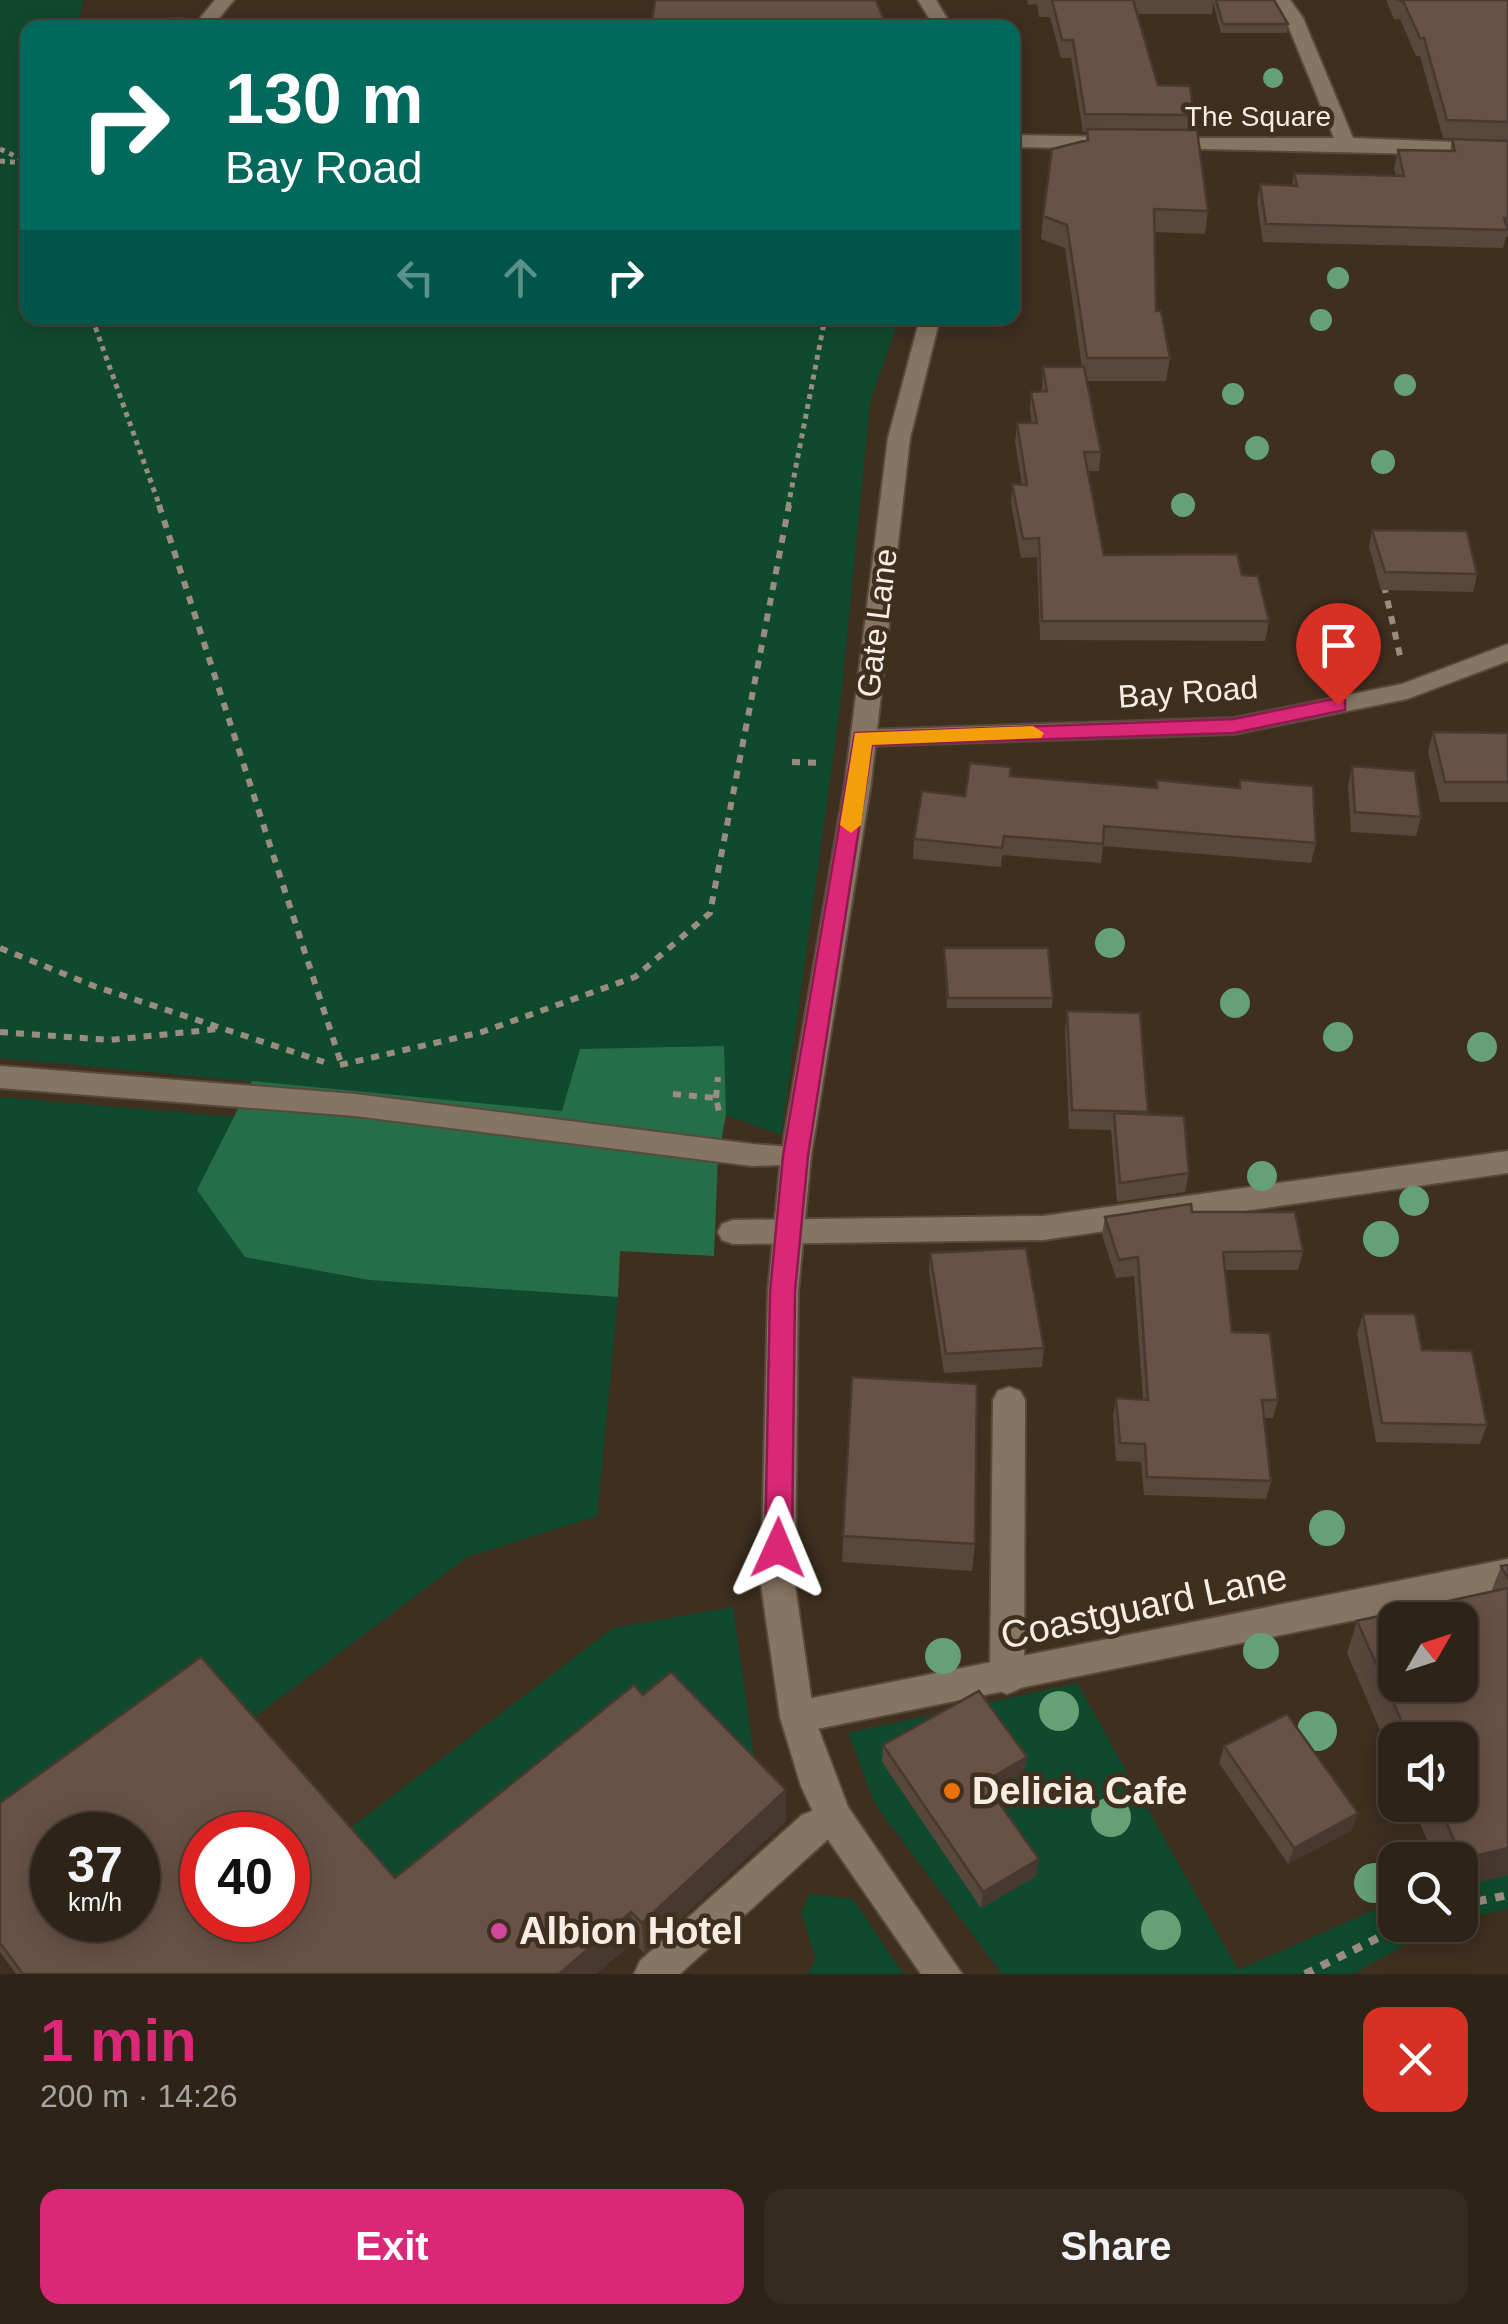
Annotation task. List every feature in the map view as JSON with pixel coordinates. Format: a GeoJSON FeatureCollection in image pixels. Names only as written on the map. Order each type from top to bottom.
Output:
{"type":"FeatureCollection","features":[{"type":"Feature","properties":{"kind":"street"},"geometry":{"type":"LineString","coordinates":[[208,20],[225,0]]}},
{"type":"Feature","properties":{"kind":"street","name":"The Square"},"geometry":{"type":"LineString","coordinates":[[1020,142],[1346,144],[1294,18],[1281,0]]}},
{"type":"Feature","properties":{"kind":"street"},"geometry":{"type":"LineString","coordinates":[[1346,144],[1508,150]]}},
{"type":"Feature","properties":{"kind":"street","name":"Gate Lane"},"geometry":{"type":"LineString","coordinates":[[928,325],[899,438],[863,738],[796,1156],[783,1292],[778,1585],[797,1717],[819,1786],[835,1819],[943,1974]]}},
{"type":"Feature","properties":{"kind":"street","name":"Bay Road"},"geometry":{"type":"LineString","coordinates":[[863,738],[1234,726],[1408,691],[1508,652]]}},
{"type":"Feature","properties":{"kind":"street"},"geometry":{"type":"LineString","coordinates":[[0,1077],[354,1106],[796,1156]]}},
{"type":"Feature","properties":{"kind":"street"},"geometry":{"type":"LineString","coordinates":[[733,1232],[1043,1228],[1508,1162]]}},
{"type":"Feature","properties":{"kind":"street"},"geometry":{"type":"LineString","coordinates":[[1006,1678],[1009,1400]]}},
{"type":"Feature","properties":{"kind":"street","name":"Coastguard Lane"},"geometry":{"type":"LineString","coordinates":[[797,1717],[1508,1574]]}},
{"type":"Feature","properties":{"kind":"street"},"geometry":{"type":"LineString","coordinates":[[653,1974],[815,1828],[835,1819]]}},
{"type":"Feature","properties":{"kind":"path"},"geometry":{"type":"LineString","coordinates":[[95,325],[135,432],[354,1106]]}},
{"type":"Feature","properties":{"kind":"path"},"geometry":{"type":"LineString","coordinates":[[0,948],[94,986],[338,1065],[482,1032],[635,977],[710,913],[823,325]]}},
{"type":"Feature","properties":{"kind":"path"},"geometry":{"type":"LineString","coordinates":[[1384,582],[1408,691]]}},
{"type":"Feature","properties":{"kind":"path"},"geometry":{"type":"LineString","coordinates":[[0,1032],[110,1040],[222,1028]]}},
{"type":"Feature","properties":{"kind":"path"},"geometry":{"type":"LineString","coordinates":[[338,1065],[335,1089],[354,1106]]}},
{"type":"Feature","properties":{"kind":"path"},"geometry":{"type":"LineString","coordinates":[[716,1098],[718,1078]]}},
{"type":"Feature","properties":{"kind":"path"},"geometry":{"type":"LineString","coordinates":[[1478,1901],[1508,1895]]}},
{"type":"Feature","properties":{"kind":"path"},"geometry":{"type":"LineString","coordinates":[[1305,1974],[1378,1938]]}},
{"type":"Feature","properties":{"kind":"green space"},"geometry":{"type":"Polygon","coordinates":[[[0,0],[83,0],[79,20],[20,20],[20,325],[897,325],[870,402],[840,707],[781,1135],[726,1115],[723,1046],[563,1111],[0,1058],[0,0]]]}},
{"type":"Feature","properties":{"kind":"green space"},"geometry":{"type":"Polygon","coordinates":[[[724,1046],[726,1115],[718,1157],[714,1256],[620,1251],[618,1297],[369,1280],[245,1257],[197,1190],[252,1081],[562,1111],[580,1049],[724,1046]]]}},
{"type":"Feature","properties":{"kind":"green space"},"geometry":{"type":"Polygon","coordinates":[[[0,1097],[235,1117],[197,1190],[369,1280],[618,1297],[597,1516],[467,1557],[245,1724],[65,1812],[30,1812],[30,1829],[0,1844],[0,1097]]]}},
{"type":"Feature","properties":{"kind":"green space"},"geometry":{"type":"Polygon","coordinates":[[[733,1607],[759,1793],[402,1908],[340,1836],[613,1628],[733,1607]]]}},
{"type":"Feature","properties":{"kind":"green space"},"geometry":{"type":"Polygon","coordinates":[[[1077,1683],[1238,1970],[1378,1908],[1378,1942],[1410,1942],[1353,1974],[1002,1974],[875,1804],[848,1733],[1077,1683]]]}},
{"type":"Feature","properties":{"kind":"green space"},"geometry":{"type":"Polygon","coordinates":[[[1508,1867],[1508,1909],[1478,1915],[1478,1874],[1508,1867]]]}},
{"type":"Feature","properties":{"kind":"green space"},"geometry":{"type":"Polygon","coordinates":[[[810,1894],[853,1899],[903,1974],[808,1974],[816,1959],[801,1912],[810,1894]]]}},
{"type":"Feature","properties":{"kind":"building"},"geometry":{"type":"Polygon","coordinates":[[[655,0],[876,0],[884,20],[652,20],[655,0]]]}},
{"type":"Feature","properties":{"kind":"building"},"geometry":{"type":"Polygon","coordinates":[[[1052,0],[1133,0],[1158,85],[1190,86],[1194,115],[1085,114],[1073,40],[1062,40],[1052,0]]]}},
{"type":"Feature","properties":{"kind":"building"},"geometry":{"type":"Polygon","coordinates":[[[1216,0],[1274,0],[1288,24],[1223,24],[1216,0]]]}},
{"type":"Feature","properties":{"kind":"building"},"geometry":{"type":"Polygon","coordinates":[[[1397,0],[1508,0],[1508,122],[1447,120],[1424,38],[1420,38],[1403,1],[1397,0]]]}},
{"type":"Feature","properties":{"kind":"building"},"geometry":{"type":"Polygon","coordinates":[[[184,18],[184,20],[121,20],[184,18]]]}},
{"type":"Feature","properties":{"kind":"building"},"geometry":{"type":"Polygon","coordinates":[[[1087,129],[1197,130],[1208,211],[1154,209],[1156,311],[1161,311],[1170,358],[1087,358],[1067,225],[1043,216],[1052,149],[1088,140],[1087,129]]]}},
{"type":"Feature","properties":{"kind":"building"},"geometry":{"type":"Polygon","coordinates":[[[1452,139],[1508,141],[1508,218],[1504,218],[1508,230],[1266,224],[1260,184],[1297,186],[1294,173],[1404,176],[1398,150],[1455,151],[1452,139]]]}},
{"type":"Feature","properties":{"kind":"building"},"geometry":{"type":"Polygon","coordinates":[[[1043,367],[1084,367],[1101,452],[1084,452],[1104,555],[1237,554],[1242,575],[1258,576],[1269,621],[1042,621],[1039,538],[1023,539],[1012,484],[1027,485],[1017,423],[1037,423],[1031,392],[1047,391],[1043,367]]]}},
{"type":"Feature","properties":{"kind":"building"},"geometry":{"type":"Polygon","coordinates":[[[1372,530],[1467,531],[1477,574],[1385,572],[1372,530]]]}},
{"type":"Feature","properties":{"kind":"building"},"geometry":{"type":"Polygon","coordinates":[[[1433,732],[1508,733],[1508,782],[1445,782],[1433,732]]]}},
{"type":"Feature","properties":{"kind":"building"},"geometry":{"type":"Polygon","coordinates":[[[970,763],[1011,767],[1010,776],[1157,788],[1157,780],[1240,788],[1240,780],[1313,786],[1316,843],[1104,826],[1103,844],[1004,836],[1002,848],[914,839],[922,791],[965,796],[970,763]]]}},
{"type":"Feature","properties":{"kind":"building"},"geometry":{"type":"Polygon","coordinates":[[[1352,766],[1415,771],[1421,817],[1355,812],[1352,766]]]}},
{"type":"Feature","properties":{"kind":"building"},"geometry":{"type":"Polygon","coordinates":[[[944,948],[1048,948],[1053,998],[948,998],[944,948]]]}},
{"type":"Feature","properties":{"kind":"building"},"geometry":{"type":"Polygon","coordinates":[[[1067,1011],[1140,1013],[1148,1112],[1072,1110],[1067,1011]]]}},
{"type":"Feature","properties":{"kind":"building"},"geometry":{"type":"Polygon","coordinates":[[[1114,1113],[1184,1116],[1189,1173],[1120,1183],[1114,1113]]]}},
{"type":"Feature","properties":{"kind":"building"},"geometry":{"type":"Polygon","coordinates":[[[1191,1204],[1192,1212],[1295,1212],[1303,1251],[1223,1252],[1232,1332],[1270,1333],[1278,1400],[1262,1400],[1271,1481],[1147,1477],[1145,1444],[1120,1443],[1116,1398],[1148,1400],[1138,1257],[1119,1260],[1105,1217],[1191,1204]]]}},
{"type":"Feature","properties":{"kind":"building"},"geometry":{"type":"Polygon","coordinates":[[[1026,1248],[1044,1348],[946,1354],[930,1253],[1026,1248]]]}},
{"type":"Feature","properties":{"kind":"building"},"geometry":{"type":"Polygon","coordinates":[[[1363,1314],[1415,1314],[1422,1350],[1472,1351],[1487,1425],[1382,1423],[1363,1314]]]}},
{"type":"Feature","properties":{"kind":"building"},"geometry":{"type":"Polygon","coordinates":[[[852,1377],[977,1384],[975,1544],[843,1536],[852,1377]]]}},
{"type":"Feature","properties":{"kind":"building"},"geometry":{"type":"Polygon","coordinates":[[[1508,1588],[1508,1848],[1478,1855],[1478,1842],[1455,1842],[1446,1822],[1478,1822],[1478,1722],[1402,1722],[1393,1702],[1478,1702],[1478,1602],[1444,1602],[1508,1588]]]}},
{"type":"Feature","properties":{"kind":"building"},"geometry":{"type":"Polygon","coordinates":[[[1378,1616],[1378,1668],[1357,1621],[1378,1616]]]}},
{"type":"Feature","properties":{"kind":"building"},"geometry":{"type":"Polygon","coordinates":[[[201,1657],[395,1878],[634,1685],[643,1695],[671,1672],[786,1790],[642,1923],[631,1912],[559,1974],[23,1974],[0,1943],[0,1803],[201,1657]]]}},
{"type":"Feature","properties":{"kind":"building"},"geometry":{"type":"Polygon","coordinates":[[[979,1691],[1027,1757],[984,1782],[1039,1859],[983,1892],[883,1745],[979,1691]]]}},
{"type":"Feature","properties":{"kind":"building"},"geometry":{"type":"Polygon","coordinates":[[[1287,1714],[1358,1813],[1294,1848],[1224,1746],[1287,1714]]]}},
{"type":"Feature","properties":{"kind":"slow traffic"},"geometry":{"type":"LineString","coordinates":[[851,825],[863,738],[1033,733]]}},
{"type":"Feature","properties":{"kind":"place","name":"Delicia Cafe"},"geometry":{"type":"Point","coordinates":[952,1791]}},
{"type":"Feature","properties":{"kind":"place","name":"Albion Hotel"},"geometry":{"type":"Point","coordinates":[499,1931]}},
{"type":"Feature","properties":{"kind":"route"},"geometry":{"type":"LineString","coordinates":[[778,1548],[783,1292],[796,1156],[863,738],[1234,726],[1338,705]]}}]}
